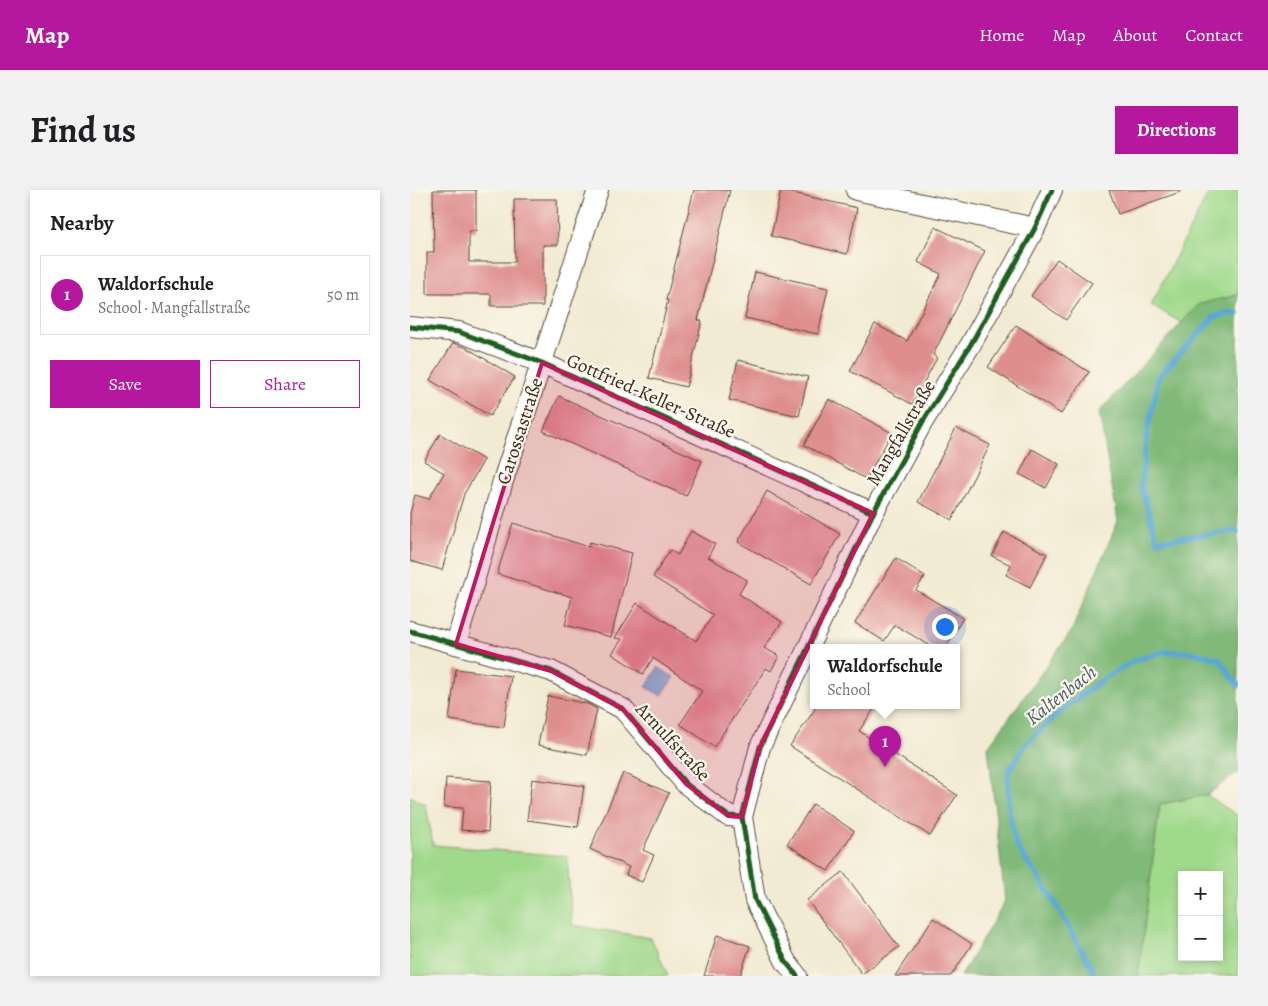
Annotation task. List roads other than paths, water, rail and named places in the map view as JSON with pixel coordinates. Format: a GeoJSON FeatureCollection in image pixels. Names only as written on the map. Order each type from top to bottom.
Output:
{"type":"FeatureCollection","features":[{"type":"Feature","properties":{"kind":"street","name":"Carossastraße"},"geometry":{"type":"LineString","coordinates":[[456,644],[503,481],[598,190]]}},
{"type":"Feature","properties":{"kind":"street"},"geometry":{"type":"LineString","coordinates":[[856,190],[915,196],[1035,228]]}},
{"type":"Feature","properties":{"kind":"street","name":"Mangfallstraße"},"geometry":{"type":"LineString","coordinates":[[797,976],[786,962],[756,900],[742,816],[760,747],[873,514],[922,423],[971,344],[1035,228],[1052,190]]}},
{"type":"Feature","properties":{"kind":"street","name":"Gottfried-Keller-Straße"},"geometry":{"type":"LineString","coordinates":[[410,327],[459,332],[542,363],[873,514]]}},
{"type":"Feature","properties":{"kind":"street","name":"Arnulfstraße"},"geometry":{"type":"LineString","coordinates":[[410,631],[551,671],[623,709],[686,784],[728,816],[742,816]]}},
{"type":"Feature","properties":{"kind":"water"},"geometry":{"type":"Polygon","coordinates":[[[658,667],[674,677],[662,696],[646,687],[658,667]]]}},
{"type":"Feature","properties":{"kind":"waterway","name":"Kaltenbach"},"geometry":{"type":"LineString","coordinates":[[1238,314],[1232,313],[1214,317],[1159,376],[1146,438],[1141,486],[1157,541],[1238,532]]}},
{"type":"Feature","properties":{"kind":"waterway","name":"Kaltenbach"},"geometry":{"type":"LineString","coordinates":[[1094,976],[1091,967],[1051,896],[1016,845],[1009,811],[1008,772],[1028,742],[1061,711],[1105,678],[1134,661],[1162,652],[1189,652],[1219,659],[1238,685]]}},
{"type":"Feature","properties":{"kind":"place","name":"Waldorfschule"},"geometry":{"type":"Point","coordinates":[885,767]}}]}
